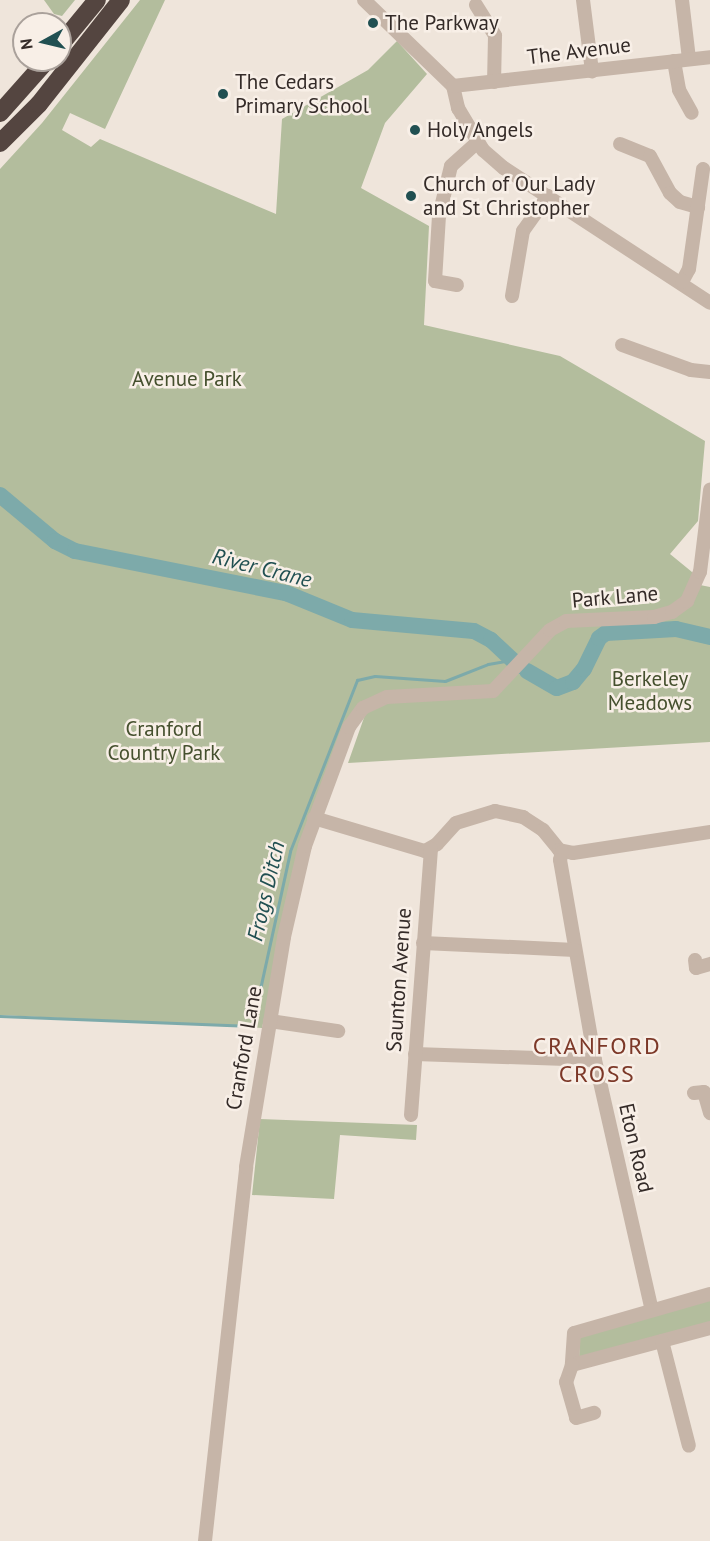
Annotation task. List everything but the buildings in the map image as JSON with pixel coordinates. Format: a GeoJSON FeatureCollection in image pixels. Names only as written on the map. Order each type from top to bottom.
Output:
{"type":"FeatureCollection","features":[{"type":"Feature","properties":{"kind":"highway"},"geometry":{"type":"LineString","coordinates":[[72,30],[97,0]]}},
{"type":"Feature","properties":{"kind":"highway"},"geometry":{"type":"LineString","coordinates":[[0,143],[39,104],[121,0]]}},
{"type":"Feature","properties":{"kind":"highway"},"geometry":{"type":"LineString","coordinates":[[0,113],[36,72]]}},
{"type":"Feature","properties":{"kind":"street"},"geometry":{"type":"LineString","coordinates":[[583,0],[592,71]]}},
{"type":"Feature","properties":{"kind":"street"},"geometry":{"type":"LineString","coordinates":[[682,0],[689,59]]}},
{"type":"Feature","properties":{"kind":"street"},"geometry":{"type":"LineString","coordinates":[[368,1],[453,86],[458,108],[478,142],[504,168],[682,282],[710,303]]}},
{"type":"Feature","properties":{"kind":"street"},"geometry":{"type":"LineString","coordinates":[[474,2],[495,36],[494,82]]}},
{"type":"Feature","properties":{"kind":"street","name":"The Avenue"},"geometry":{"type":"LineString","coordinates":[[453,86],[710,57]]}},
{"type":"Feature","properties":{"kind":"street"},"geometry":{"type":"LineString","coordinates":[[674,61],[679,90],[692,113]]}},
{"type":"Feature","properties":{"kind":"street"},"geometry":{"type":"LineString","coordinates":[[458,285],[435,281],[439,216],[451,166],[478,142]]}},
{"type":"Feature","properties":{"kind":"street"},"geometry":{"type":"LineString","coordinates":[[620,144],[650,156],[670,193],[680,202],[698,207]]}},
{"type":"Feature","properties":{"kind":"street"},"geometry":{"type":"LineString","coordinates":[[682,282],[689,269],[703,169]]}},
{"type":"Feature","properties":{"kind":"street"},"geometry":{"type":"LineString","coordinates":[[512,296],[523,231],[548,196]]}},
{"type":"Feature","properties":{"kind":"street"},"geometry":{"type":"LineString","coordinates":[[622,345],[691,370],[710,372]]}},
{"type":"Feature","properties":{"kind":"street","name":"Park Lane"},"geometry":{"type":"LineString","coordinates":[[493,691],[519,669],[550,630],[566,621],[654,617],[672,612],[687,601],[700,572],[710,490]]}},
{"type":"Feature","properties":{"kind":"street","name":"Cranford Lane"},"geometry":{"type":"LineString","coordinates":[[205,1541],[246,1167],[290,908],[314,818],[349,726],[363,708],[387,697],[493,691]]}},
{"type":"Feature","properties":{"kind":"street"},"geometry":{"type":"LineString","coordinates":[[314,818],[414,848],[431,849],[456,823],[495,810],[523,817],[543,830],[562,852],[710,832]]}},
{"type":"Feature","properties":{"kind":"street","name":"Saunton Avenue"},"geometry":{"type":"LineString","coordinates":[[411,1115],[431,849]]}},
{"type":"Feature","properties":{"kind":"street","name":"Eton Road"},"geometry":{"type":"LineString","coordinates":[[562,852],[560,860],[595,1060],[652,1310]]}},
{"type":"Feature","properties":{"kind":"street"},"geometry":{"type":"LineString","coordinates":[[423,943],[575,950]]}},
{"type":"Feature","properties":{"kind":"street"},"geometry":{"type":"LineString","coordinates":[[270,1021],[338,1031]]}},
{"type":"Feature","properties":{"kind":"street"},"geometry":{"type":"LineString","coordinates":[[415,1054],[595,1060]]}},
{"type":"Feature","properties":{"kind":"street"},"geometry":{"type":"LineString","coordinates":[[694,1093],[704,1092],[710,1113]]}},
{"type":"Feature","properties":{"kind":"street"},"geometry":{"type":"LineString","coordinates":[[594,1413],[572,1419],[566,1382],[572,1365],[574,1334],[710,1294]]}},
{"type":"Feature","properties":{"kind":"street"},"geometry":{"type":"LineString","coordinates":[[572,1365],[710,1328]]}},
{"type":"Feature","properties":{"kind":"street"},"geometry":{"type":"LineString","coordinates":[[662,1341],[689,1446]]}},
{"type":"Feature","properties":{"kind":"green space"},"geometry":{"type":"Polygon","coordinates":[[[44,0],[75,0],[65,12],[53,12],[44,0]]]}},
{"type":"Feature","properties":{"kind":"green space"},"geometry":{"type":"Polygon","coordinates":[[[140,0],[165,0],[105,129],[70,113],[62,130],[91,147],[100,139],[276,214],[282,119],[368,70],[397,41],[427,74],[385,123],[361,188],[429,226],[424,325],[560,356],[705,441],[698,521],[670,554],[692,572],[700,585],[710,587],[710,742],[348,763],[366,712],[389,701],[493,695],[483,685],[389,693],[359,706],[339,736],[307,826],[262,1028],[0,1015],[0,169],[42,123],[140,0]]]}},
{"type":"Feature","properties":{"kind":"green space"},"geometry":{"type":"Polygon","coordinates":[[[260,1119],[417,1125],[416,1140],[340,1135],[334,1199],[252,1195],[260,1119]]]}},
{"type":"Feature","properties":{"kind":"green space"},"geometry":{"type":"Polygon","coordinates":[[[710,1298],[710,1322],[579,1359],[580,1336],[710,1298]]]}},
{"type":"Feature","properties":{"kind":"waterway","name":"River Crane"},"geometry":{"type":"LineString","coordinates":[[0,495],[55,541],[75,551],[286,593],[352,620],[474,631],[491,640],[519,666]]}},
{"type":"Feature","properties":{"kind":"waterway","name":"River Crane"},"geometry":{"type":"LineString","coordinates":[[527,671],[557,688],[573,682],[584,669],[599,638],[606,633],[676,629],[710,637]]}},
{"type":"Feature","properties":{"kind":"waterway","name":"Frogs Ditch"},"geometry":{"type":"LineString","coordinates":[[0,1016],[252,1026],[290,851],[357,680],[375,676],[445,681],[488,664],[511,660]]}},
{"type":"Feature","properties":{"kind":"place","name":"The Parkway"},"geometry":{"type":"Point","coordinates":[373,23]}},
{"type":"Feature","properties":{"kind":"place","name":"The Cedars Primary School"},"geometry":{"type":"Point","coordinates":[223,94]}},
{"type":"Feature","properties":{"kind":"place","name":"Holy Angels"},"geometry":{"type":"Point","coordinates":[415,130]}},
{"type":"Feature","properties":{"kind":"place","name":"Church of Our Lady and St Christopher"},"geometry":{"type":"Point","coordinates":[411,196]}},
{"type":"Feature","properties":{"kind":"district","name":"CRANFORD CROSS"},"geometry":{"type":"Point","coordinates":[597,1060]}},
{"type":"Feature","properties":{"kind":"park label","name":"Avenue Park"},"geometry":{"type":"Point","coordinates":[187,379]}},
{"type":"Feature","properties":{"kind":"park label","name":"Berkeley Meadows"},"geometry":{"type":"Point","coordinates":[650,691]}},
{"type":"Feature","properties":{"kind":"park label","name":"Cranford Country Park"},"geometry":{"type":"Point","coordinates":[164,741]}}]}
